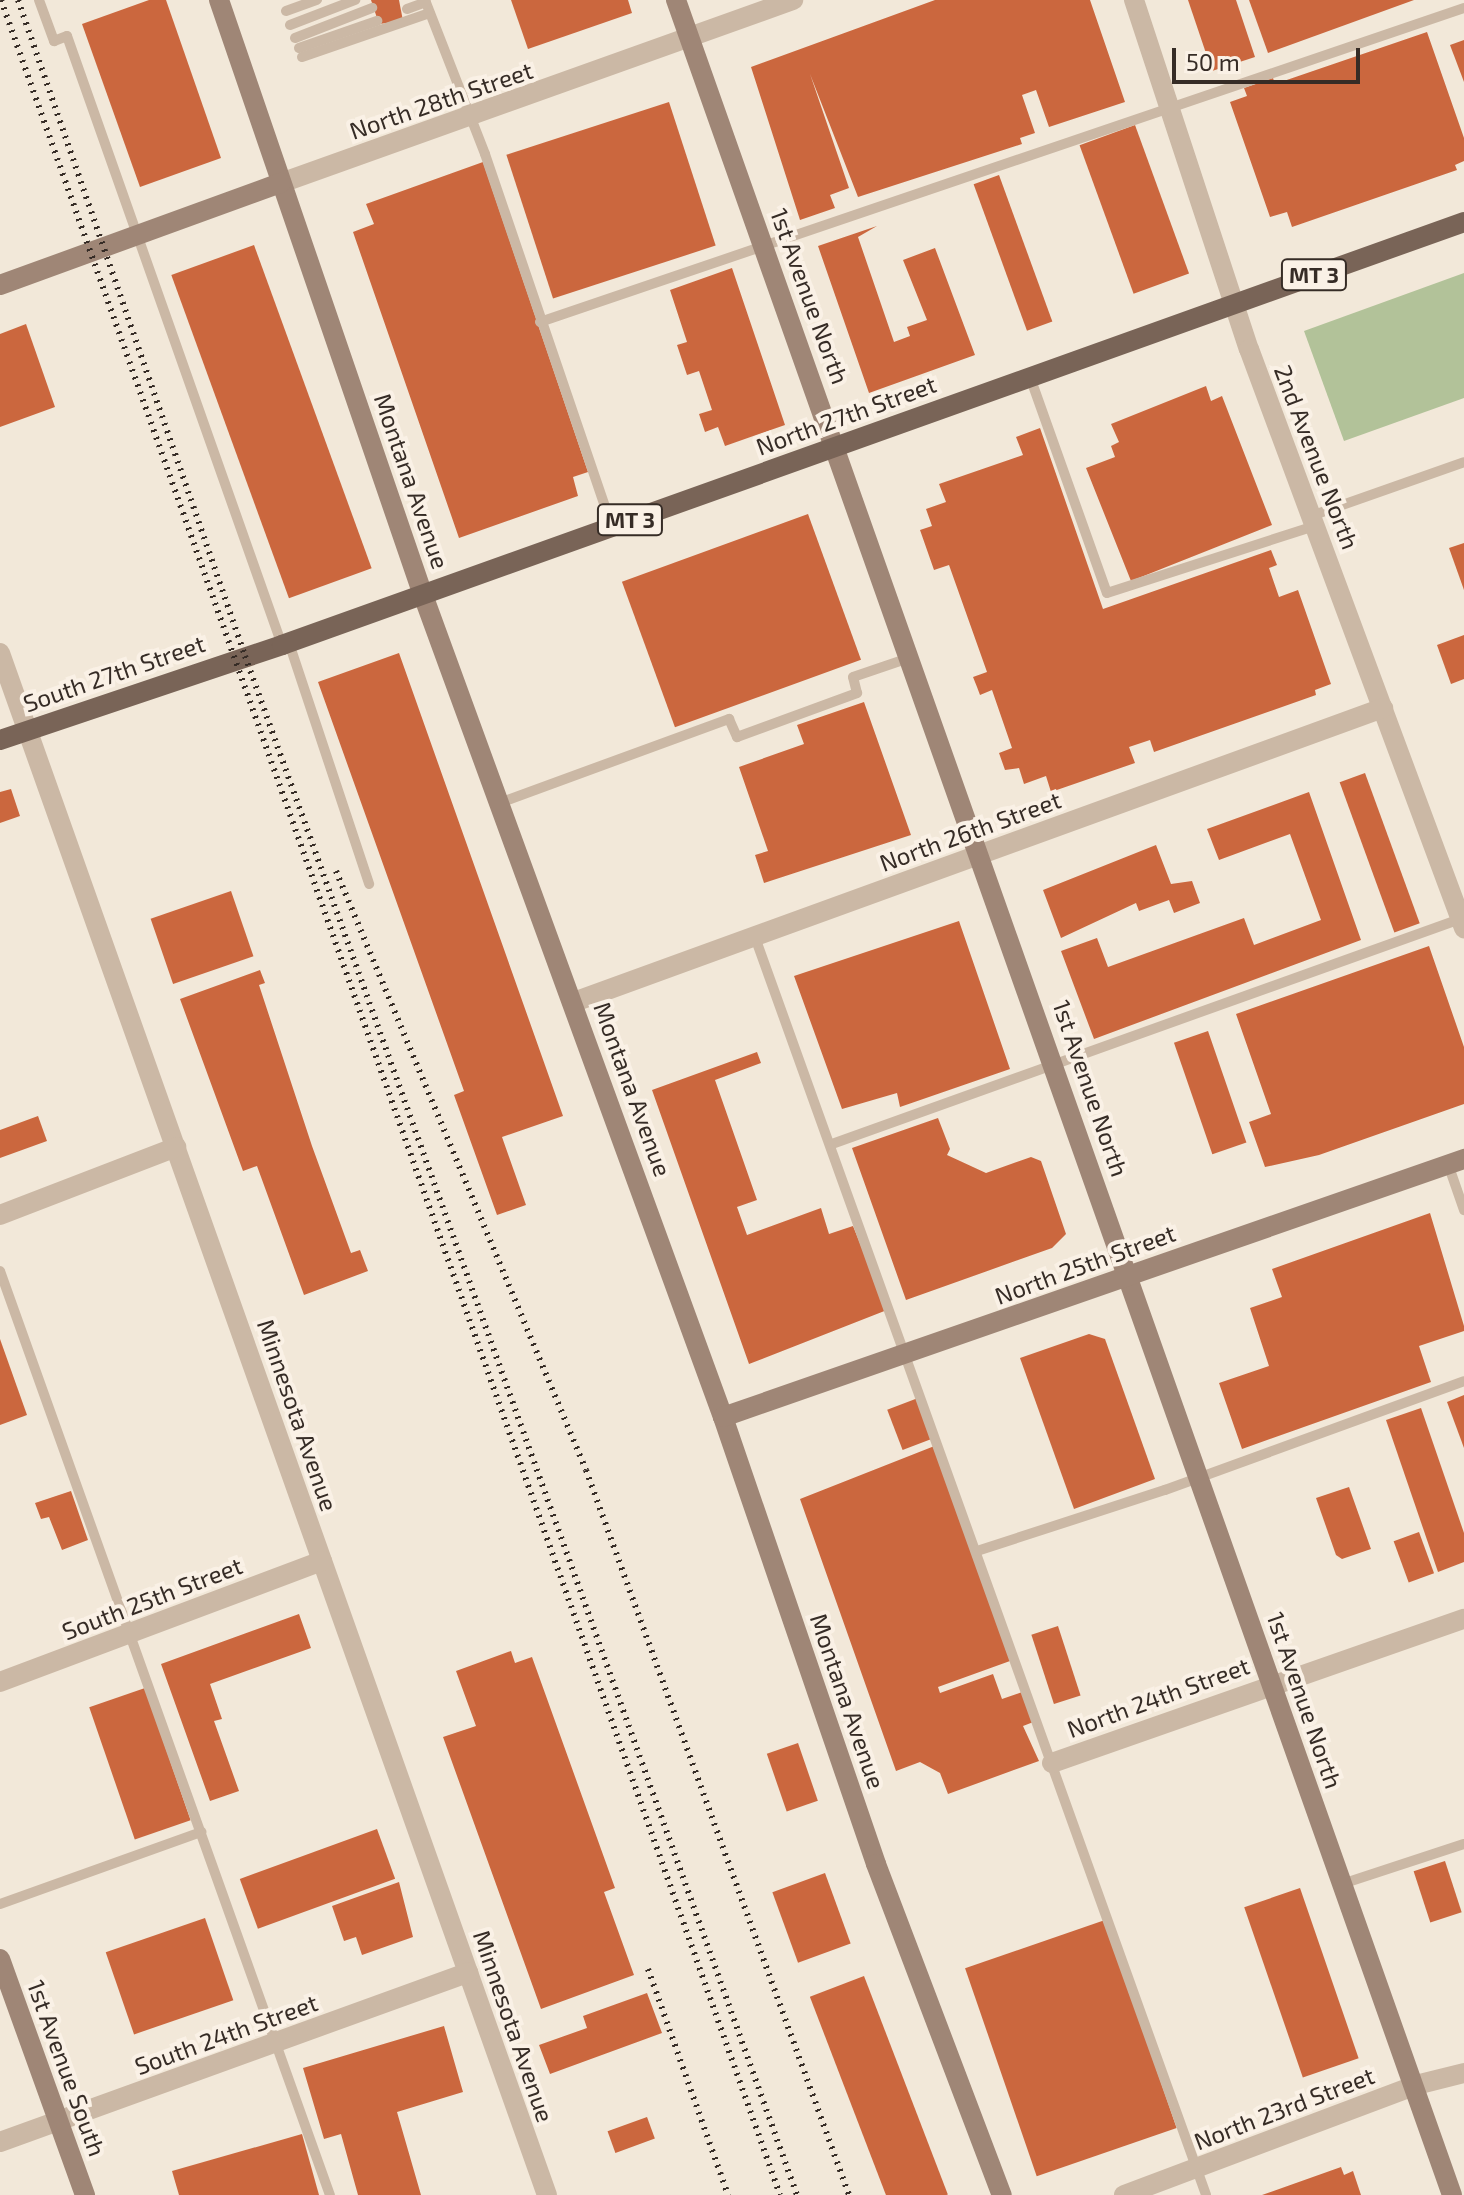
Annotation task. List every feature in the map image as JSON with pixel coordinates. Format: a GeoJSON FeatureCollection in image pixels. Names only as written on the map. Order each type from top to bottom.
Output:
{"type":"FeatureCollection","features":[{"type":"Feature","properties":{"kind":"main road","name":"Montana Avenue"},"geometry":{"type":"LineString","coordinates":[[219,0],[423,595],[502,802],[723,1417],[876,1864],[1002,2195]]}},
{"type":"Feature","properties":{"kind":"main road","name":"1st Avenue North"},"geometry":{"type":"LineString","coordinates":[[676,0],[1054,1061],[1342,1884],[1416,2085],[1452,2195]]}},
{"type":"Feature","properties":{"kind":"main road","name":"North 28th Street"},"geometry":{"type":"LineString","coordinates":[[0,285],[281,183]]}},
{"type":"Feature","properties":{"kind":"main road","name":"North 27th Street"},"geometry":{"type":"LineString","coordinates":[[245,656],[286,644],[1464,222]]}},
{"type":"Feature","properties":{"kind":"main road","name":"South 27th Street"},"geometry":{"type":"LineString","coordinates":[[0,740],[245,656]]}},
{"type":"Feature","properties":{"kind":"main road","name":"North 25th Street"},"geometry":{"type":"LineString","coordinates":[[723,1417],[907,1356],[1456,1162]]}},
{"type":"Feature","properties":{"kind":"main road","name":"1st Avenue South"},"geometry":{"type":"LineString","coordinates":[[0,1959],[85,2195]]}},
{"type":"Feature","properties":{"kind":"street","name":"North 28th Street"},"geometry":{"type":"LineString","coordinates":[[281,183],[468,120],[793,0]]}},
{"type":"Feature","properties":{"kind":"street","name":"2nd Avenue North"},"geometry":{"type":"LineString","coordinates":[[1134,0],[1235,303],[1463,921]]}},
{"type":"Feature","properties":{"kind":"street","name":"Minnesota Avenue"},"geometry":{"type":"LineString","coordinates":[[0,653],[547,2195]]}},
{"type":"Feature","properties":{"kind":"street","name":"North 26th Street"},"geometry":{"type":"LineString","coordinates":[[574,1002],[756,940],[1383,708]]}},
{"type":"Feature","properties":{"kind":"street"},"geometry":{"type":"LineString","coordinates":[[0,1215],[176,1147]]}},
{"type":"Feature","properties":{"kind":"street","name":"South 25th Street"},"geometry":{"type":"LineString","coordinates":[[0,1682],[130,1636],[322,1561]]}},
{"type":"Feature","properties":{"kind":"street","name":"North 24th Street"},"geometry":{"type":"LineString","coordinates":[[1052,1763],[1464,1619]]}},
{"type":"Feature","properties":{"kind":"street","name":"South 24th Street"},"geometry":{"type":"LineString","coordinates":[[0,2142],[468,1973]]}},
{"type":"Feature","properties":{"kind":"street","name":"North 23rd Street"},"geometry":{"type":"LineString","coordinates":[[1124,2195],[1416,2085],[1464,2073]]}},
{"type":"Feature","properties":{"kind":"lane"},"geometry":{"type":"LineString","coordinates":[[39,0],[54,41],[67,36],[142,235],[369,884]]}},
{"type":"Feature","properties":{"kind":"lane"},"geometry":{"type":"LineString","coordinates":[[284,7],[317,0]]}},
{"type":"Feature","properties":{"kind":"lane"},"geometry":{"type":"LineString","coordinates":[[290,25],[355,0]]}},
{"type":"Feature","properties":{"kind":"lane"},"geometry":{"type":"LineString","coordinates":[[407,9],[427,5]]}},
{"type":"Feature","properties":{"kind":"lane"},"geometry":{"type":"LineString","coordinates":[[299,48],[427,5]]}},
{"type":"Feature","properties":{"kind":"lane"},"geometry":{"type":"LineString","coordinates":[[427,5],[468,120],[485,154],[612,526]]}},
{"type":"Feature","properties":{"kind":"lane"},"geometry":{"type":"LineString","coordinates":[[299,48],[372,8]]}},
{"type":"Feature","properties":{"kind":"lane"},"geometry":{"type":"LineString","coordinates":[[540,322],[1464,8]]}},
{"type":"Feature","properties":{"kind":"lane"},"geometry":{"type":"LineString","coordinates":[[299,48],[377,21]]}},
{"type":"Feature","properties":{"kind":"lane"},"geometry":{"type":"LineString","coordinates":[[1030,377],[1107,593],[1313,521],[1464,462]]}},
{"type":"Feature","properties":{"kind":"lane"},"geometry":{"type":"LineString","coordinates":[[502,802],[729,719],[737,737],[857,693],[853,677],[911,657]]}},
{"type":"Feature","properties":{"kind":"lane"},"geometry":{"type":"LineString","coordinates":[[832,1144],[1054,1061],[1463,921]]}},
{"type":"Feature","properties":{"kind":"lane"},"geometry":{"type":"LineString","coordinates":[[756,940],[832,1144],[1206,2195]]}},
{"type":"Feature","properties":{"kind":"lane"},"geometry":{"type":"LineString","coordinates":[[1456,1162],[1464,1210]]}},
{"type":"Feature","properties":{"kind":"lane"},"geometry":{"type":"LineString","coordinates":[[0,1271],[330,2195]]}},
{"type":"Feature","properties":{"kind":"lane"},"geometry":{"type":"LineString","coordinates":[[977,1551],[1201,1478],[1464,1381]]}},
{"type":"Feature","properties":{"kind":"lane"},"geometry":{"type":"LineString","coordinates":[[0,1904],[201,1832]]}},
{"type":"Feature","properties":{"kind":"lane"},"geometry":{"type":"LineString","coordinates":[[1342,1884],[1464,1844]]}},
{"type":"Feature","properties":{"kind":"green space"},"geometry":{"type":"Polygon","coordinates":[[[1464,273],[1464,398],[1344,441],[1304,331],[1464,273]]]}},
{"type":"Feature","properties":{"kind":"building"},"geometry":{"type":"Polygon","coordinates":[[[149,0],[166,0],[221,158],[140,187],[82,24],[149,0]]]}},
{"type":"Feature","properties":{"kind":"building"},"geometry":{"type":"Polygon","coordinates":[[[371,0],[399,0],[403,21],[379,24],[371,0]]]}},
{"type":"Feature","properties":{"kind":"building"},"geometry":{"type":"Polygon","coordinates":[[[511,0],[628,0],[632,13],[528,49],[511,0]]]}},
{"type":"Feature","properties":{"kind":"building"},"geometry":{"type":"Polygon","coordinates":[[[935,0],[1090,0],[1125,102],[1049,127],[1036,90],[1022,95],[1035,133],[1020,138],[1022,144],[858,197],[810,74],[849,188],[830,195],[835,208],[800,220],[751,67],[935,0]]]}},
{"type":"Feature","properties":{"kind":"building"},"geometry":{"type":"Polygon","coordinates":[[[1188,0],[1236,0],[1255,57],[1212,71],[1188,0]]]}},
{"type":"Feature","properties":{"kind":"building"},"geometry":{"type":"Polygon","coordinates":[[[1249,0],[1414,0],[1268,53],[1249,0]]]}},
{"type":"Feature","properties":{"kind":"building"},"geometry":{"type":"Polygon","coordinates":[[[1427,32],[1464,138],[1464,161],[1455,165],[1457,170],[1292,227],[1287,212],[1270,217],[1230,102],[1247,96],[1244,88],[1273,78],[1275,84],[1427,32]]]}},
{"type":"Feature","properties":{"kind":"building"},"geometry":{"type":"Polygon","coordinates":[[[1464,40],[1464,82],[1450,45],[1464,40]]]}},
{"type":"Feature","properties":{"kind":"building"},"geometry":{"type":"Polygon","coordinates":[[[669,102],[716,246],[553,298],[506,155],[669,102]]]}},
{"type":"Feature","properties":{"kind":"building"},"geometry":{"type":"Polygon","coordinates":[[[1135,125],[1189,273],[1134,294],[1080,145],[1135,125]]]}},
{"type":"Feature","properties":{"kind":"building"},"geometry":{"type":"Polygon","coordinates":[[[483,162],[588,472],[573,477],[578,496],[459,538],[353,232],[374,224],[366,204],[483,162]]]}},
{"type":"Feature","properties":{"kind":"building"},"geometry":{"type":"Polygon","coordinates":[[[999,175],[1052,322],[1027,331],[974,184],[999,175]]]}},
{"type":"Feature","properties":{"kind":"building"},"geometry":{"type":"Polygon","coordinates":[[[877,226],[858,237],[894,342],[910,336],[907,327],[927,320],[903,260],[935,248],[975,355],[869,393],[818,246],[877,226]]]}},
{"type":"Feature","properties":{"kind":"building"},"geometry":{"type":"Polygon","coordinates":[[[254,245],[372,568],[289,598],[171,275],[254,245]]]}},
{"type":"Feature","properties":{"kind":"building"},"geometry":{"type":"Polygon","coordinates":[[[732,268],[785,425],[725,446],[718,427],[705,432],[699,414],[712,410],[699,371],[687,375],[677,345],[687,342],[670,290],[732,268]]]}},
{"type":"Feature","properties":{"kind":"building"},"geometry":{"type":"Polygon","coordinates":[[[26,324],[55,407],[0,427],[0,334],[26,324]]]}},
{"type":"Feature","properties":{"kind":"building"},"geometry":{"type":"Polygon","coordinates":[[[1206,386],[1211,401],[1222,396],[1272,525],[1131,581],[1086,468],[1115,457],[1111,446],[1119,442],[1111,424],[1206,386]]]}},
{"type":"Feature","properties":{"kind":"building"},"geometry":{"type":"Polygon","coordinates":[[[1040,428],[1103,609],[1271,550],[1277,565],[1269,568],[1279,597],[1298,590],[1331,684],[1315,690],[1316,695],[1154,752],[1150,740],[1129,747],[1135,763],[1051,792],[1046,776],[1024,784],[1019,768],[1005,770],[999,753],[1012,748],[992,690],[980,695],[973,677],[987,672],[949,565],[934,570],[920,530],[932,526],[926,509],[946,502],[939,484],[1023,455],[1016,437],[1040,428]]]}},
{"type":"Feature","properties":{"kind":"building"},"geometry":{"type":"Polygon","coordinates":[[[808,514],[861,660],[675,727],[622,582],[808,514]]]}},
{"type":"Feature","properties":{"kind":"building"},"geometry":{"type":"Polygon","coordinates":[[[1464,543],[1464,590],[1449,548],[1464,543]]]}},
{"type":"Feature","properties":{"kind":"building"},"geometry":{"type":"Polygon","coordinates":[[[1464,635],[1464,679],[1451,684],[1437,645],[1464,635]]]}},
{"type":"Feature","properties":{"kind":"building"},"geometry":{"type":"Polygon","coordinates":[[[399,653],[563,1116],[502,1137],[526,1205],[497,1215],[454,1095],[464,1091],[318,682],[399,653]]]}},
{"type":"Feature","properties":{"kind":"building"},"geometry":{"type":"Polygon","coordinates":[[[864,702],[911,835],[764,883],[755,855],[768,851],[739,767],[804,744],[797,725],[864,702]]]}},
{"type":"Feature","properties":{"kind":"building"},"geometry":{"type":"Polygon","coordinates":[[[1365,773],[1420,923],[1394,933],[1340,782],[1365,773]]]}},
{"type":"Feature","properties":{"kind":"building"},"geometry":{"type":"Polygon","coordinates":[[[11,789],[20,816],[0,823],[0,792],[11,789]]]}},
{"type":"Feature","properties":{"kind":"building"},"geometry":{"type":"Polygon","coordinates":[[[1309,792],[1361,940],[1094,1039],[1061,951],[1097,938],[1108,967],[1244,918],[1254,945],[1321,920],[1290,834],[1219,860],[1207,829],[1309,792]]]}},
{"type":"Feature","properties":{"kind":"building"},"geometry":{"type":"Polygon","coordinates":[[[1156,845],[1171,884],[1192,881],[1200,903],[1174,913],[1169,900],[1139,911],[1136,903],[1061,938],[1043,890],[1156,845]]]}},
{"type":"Feature","properties":{"kind":"building"},"geometry":{"type":"Polygon","coordinates":[[[231,891],[253,956],[173,984],[151,919],[231,891]]]}},
{"type":"Feature","properties":{"kind":"building"},"geometry":{"type":"Polygon","coordinates":[[[959,921],[1010,1069],[900,1107],[897,1093],[842,1109],[794,976],[959,921]]]}},
{"type":"Feature","properties":{"kind":"building"},"geometry":{"type":"Polygon","coordinates":[[[1429,946],[1464,1047],[1464,1104],[1319,1155],[1265,1167],[1249,1122],[1271,1114],[1236,1014],[1429,946]]]}},
{"type":"Feature","properties":{"kind":"building"},"geometry":{"type":"Polygon","coordinates":[[[260,970],[265,983],[259,985],[312,1146],[351,1253],[360,1250],[368,1271],[304,1295],[257,1166],[243,1171],[180,999],[260,970]]]}},
{"type":"Feature","properties":{"kind":"building"},"geometry":{"type":"Polygon","coordinates":[[[1208,1031],[1246,1143],[1212,1154],[1174,1043],[1208,1031]]]}},
{"type":"Feature","properties":{"kind":"building"},"geometry":{"type":"Polygon","coordinates":[[[757,1052],[761,1063],[715,1080],[757,1200],[737,1207],[747,1235],[821,1208],[829,1234],[853,1226],[887,1310],[749,1364],[652,1090],[757,1052]]]}},
{"type":"Feature","properties":{"kind":"building"},"geometry":{"type":"Polygon","coordinates":[[[38,1116],[47,1141],[0,1158],[0,1130],[38,1116]]]}},
{"type":"Feature","properties":{"kind":"building"},"geometry":{"type":"Polygon","coordinates":[[[938,1118],[950,1149],[947,1155],[986,1173],[1031,1157],[1041,1161],[1066,1234],[1052,1248],[906,1300],[852,1148],[938,1118]]]}},
{"type":"Feature","properties":{"kind":"building"},"geometry":{"type":"Polygon","coordinates":[[[1430,1213],[1464,1326],[1464,1331],[1419,1346],[1431,1382],[1242,1449],[1219,1383],[1269,1366],[1250,1308],[1282,1297],[1272,1269],[1430,1213]]]}},
{"type":"Feature","properties":{"kind":"building"},"geometry":{"type":"Polygon","coordinates":[[[1089,1334],[1105,1339],[1155,1479],[1074,1509],[1020,1358],[1089,1334]]]}},
{"type":"Feature","properties":{"kind":"building"},"geometry":{"type":"Polygon","coordinates":[[[0,1339],[27,1415],[0,1425],[0,1339]]]}},
{"type":"Feature","properties":{"kind":"building"},"geometry":{"type":"Polygon","coordinates":[[[1464,1395],[1464,1448],[1447,1402],[1464,1395]]]}},
{"type":"Feature","properties":{"kind":"building"},"geometry":{"type":"Polygon","coordinates":[[[918,1398],[933,1438],[903,1450],[887,1410],[918,1398]]]}},
{"type":"Feature","properties":{"kind":"building"},"geometry":{"type":"Polygon","coordinates":[[[1421,1408],[1464,1533],[1464,1562],[1438,1572],[1386,1420],[1421,1408]]]}},
{"type":"Feature","properties":{"kind":"building"},"geometry":{"type":"Polygon","coordinates":[[[937,1445],[1010,1661],[938,1687],[940,1693],[993,1674],[1002,1699],[1025,1691],[1036,1721],[1023,1726],[1039,1761],[948,1794],[940,1773],[920,1762],[896,1771],[800,1499],[937,1445]]]}},
{"type":"Feature","properties":{"kind":"building"},"geometry":{"type":"Polygon","coordinates":[[[1349,1487],[1371,1549],[1342,1559],[1336,1555],[1316,1498],[1349,1487]]]}},
{"type":"Feature","properties":{"kind":"building"},"geometry":{"type":"Polygon","coordinates":[[[71,1491],[88,1540],[62,1550],[49,1517],[41,1519],[35,1503],[71,1491]]]}},
{"type":"Feature","properties":{"kind":"building"},"geometry":{"type":"Polygon","coordinates":[[[1419,1532],[1434,1573],[1409,1583],[1394,1541],[1419,1532]]]}},
{"type":"Feature","properties":{"kind":"building"},"geometry":{"type":"Polygon","coordinates":[[[299,1614],[311,1648],[210,1684],[222,1719],[214,1721],[239,1791],[210,1801],[161,1664],[299,1614]]]}},
{"type":"Feature","properties":{"kind":"building"},"geometry":{"type":"Polygon","coordinates":[[[1058,1626],[1081,1695],[1054,1704],[1031,1635],[1058,1626]]]}},
{"type":"Feature","properties":{"kind":"building"},"geometry":{"type":"Polygon","coordinates":[[[511,1651],[515,1663],[532,1657],[615,1888],[604,1892],[634,1975],[541,2009],[443,1737],[476,1726],[456,1671],[511,1651]]]}},
{"type":"Feature","properties":{"kind":"building"},"geometry":{"type":"Polygon","coordinates":[[[145,1688],[191,1820],[135,1840],[89,1707],[145,1688]]]}},
{"type":"Feature","properties":{"kind":"building"},"geometry":{"type":"Polygon","coordinates":[[[798,1743],[818,1801],[787,1811],[767,1754],[798,1743]]]}},
{"type":"Feature","properties":{"kind":"building"},"geometry":{"type":"Polygon","coordinates":[[[377,1829],[395,1879],[258,1929],[240,1879],[377,1829]]]}},
{"type":"Feature","properties":{"kind":"building"},"geometry":{"type":"Polygon","coordinates":[[[1445,1861],[1462,1912],[1430,1923],[1414,1871],[1445,1861]]]}},
{"type":"Feature","properties":{"kind":"building"},"geometry":{"type":"Polygon","coordinates":[[[825,1873],[851,1943],[798,1963],[772,1892],[825,1873]]]}},
{"type":"Feature","properties":{"kind":"building"},"geometry":{"type":"Polygon","coordinates":[[[399,1882],[413,1937],[362,1955],[356,1937],[344,1941],[332,1906],[399,1882]]]}},
{"type":"Feature","properties":{"kind":"building"},"geometry":{"type":"Polygon","coordinates":[[[1300,1888],[1359,2058],[1303,2077],[1244,1907],[1300,1888]]]}},
{"type":"Feature","properties":{"kind":"building"},"geometry":{"type":"Polygon","coordinates":[[[205,1918],[233,2000],[134,2034],[106,1952],[205,1918]]]}},
{"type":"Feature","properties":{"kind":"building"},"geometry":{"type":"Polygon","coordinates":[[[1105,1920],[1177,2128],[1037,2176],[965,1968],[1105,1920]]]}},
{"type":"Feature","properties":{"kind":"building"},"geometry":{"type":"Polygon","coordinates":[[[864,1976],[948,2194],[886,2195],[810,1997],[864,1976]]]}},
{"type":"Feature","properties":{"kind":"building"},"geometry":{"type":"Polygon","coordinates":[[[647,1993],[662,2033],[550,2074],[539,2045],[587,2028],[583,2016],[647,1993]]]}},
{"type":"Feature","properties":{"kind":"building"},"geometry":{"type":"Polygon","coordinates":[[[444,2026],[463,2092],[397,2112],[421,2195],[358,2195],[341,2134],[324,2139],[303,2068],[444,2026]]]}},
{"type":"Feature","properties":{"kind":"building"},"geometry":{"type":"Polygon","coordinates":[[[647,2117],[655,2139],[615,2153],[608,2131],[647,2117]]]}},
{"type":"Feature","properties":{"kind":"building"},"geometry":{"type":"Polygon","coordinates":[[[302,2134],[319,2195],[179,2195],[172,2171],[302,2134]]]}},
{"type":"Feature","properties":{"kind":"building"},"geometry":{"type":"Polygon","coordinates":[[[1341,2167],[1344,2175],[1353,2171],[1361,2195],[1262,2195],[1341,2167]]]}},
{"type":"Feature","properties":{"kind":"railway"},"geometry":{"type":"LineString","coordinates":[[1,0],[780,2195]]}},
{"type":"Feature","properties":{"kind":"railway"},"geometry":{"type":"LineString","coordinates":[[18,0],[245,656],[797,2195]]}},
{"type":"Feature","properties":{"kind":"railway"},"geometry":{"type":"LineString","coordinates":[[336,871],[586,1470],[849,2195]]}},
{"type":"Feature","properties":{"kind":"railway"},"geometry":{"type":"LineString","coordinates":[[648,1969],[728,2195]]}}]}
